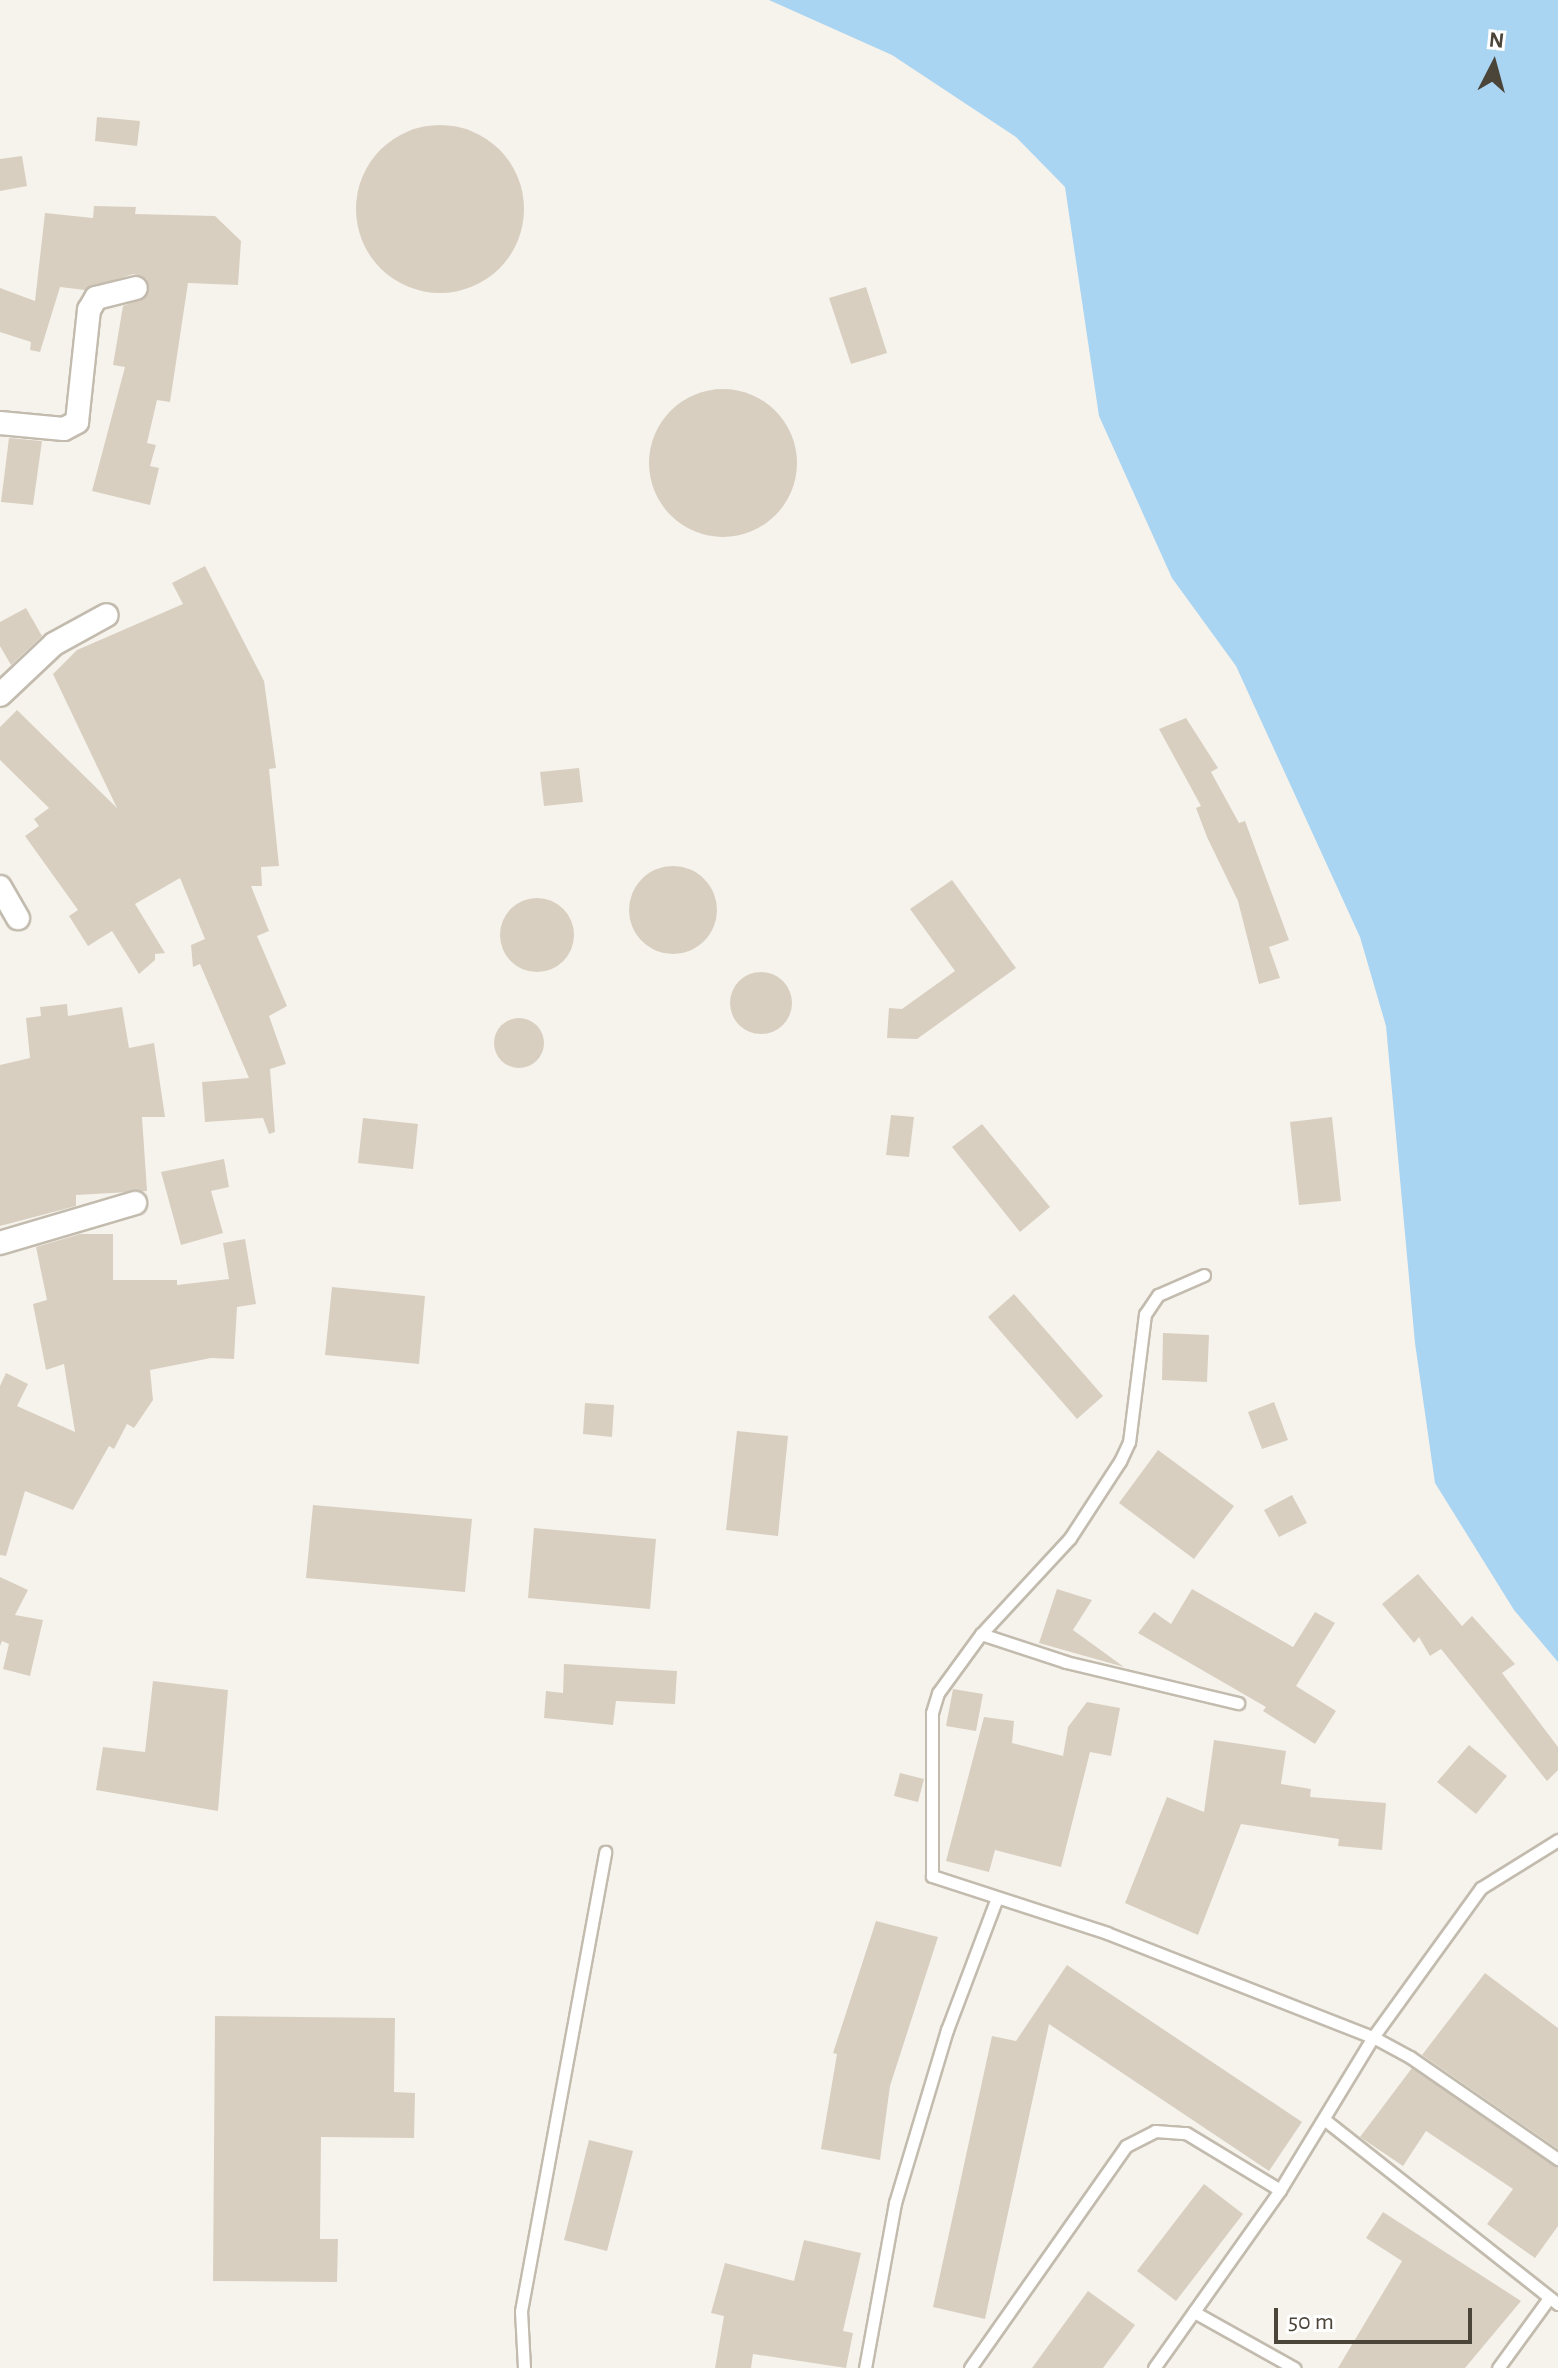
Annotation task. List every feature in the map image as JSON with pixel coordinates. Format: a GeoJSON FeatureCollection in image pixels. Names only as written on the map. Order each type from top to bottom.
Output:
{"type":"FeatureCollection","features":[{"type":"Feature","properties":{"kind":"street"},"geometry":{"type":"LineString","coordinates":[[0,423],[64,429],[77,422],[89,310],[96,298],[136,288]]}},
{"type":"Feature","properties":{"kind":"street"},"geometry":{"type":"LineString","coordinates":[[0,695],[54,644],[107,615]]}},
{"type":"Feature","properties":{"kind":"street"},"geometry":{"type":"LineString","coordinates":[[0,887],[18,918]]}},
{"type":"Feature","properties":{"kind":"street"},"geometry":{"type":"LineString","coordinates":[[0,1243],[135,1203]]}},
{"type":"Feature","properties":{"kind":"lane"},"geometry":{"type":"LineString","coordinates":[[1204,1275],[1158,1295],[1145,1314],[1129,1442],[1120,1461],[1070,1538],[981,1634],[938,1693],[932,1713],[932,1876],[1107,1933],[1373,2037],[1410,2057],[1558,2159]]}},
{"type":"Feature","properties":{"kind":"lane"},"geometry":{"type":"LineString","coordinates":[[981,1634],[1066,1662],[1238,1703]]}},
{"type":"Feature","properties":{"kind":"lane"},"geometry":{"type":"LineString","coordinates":[[1154,2368],[1280,2190],[1373,2037],[1481,1888],[1558,1840]]}},
{"type":"Feature","properties":{"kind":"lane"},"geometry":{"type":"LineString","coordinates":[[524,2368],[521,2311],[605,1852]]}},
{"type":"Feature","properties":{"kind":"lane"},"geometry":{"type":"LineString","coordinates":[[865,2368],[895,2203],[947,2030],[997,1898]]}},
{"type":"Feature","properties":{"kind":"lane"},"geometry":{"type":"LineString","coordinates":[[1325,2120],[1554,2301],[1498,2368]]}},
{"type":"Feature","properties":{"kind":"lane"},"geometry":{"type":"LineString","coordinates":[[970,2368],[1126,2146],[1155,2131],[1186,2133],[1280,2190]]}},
{"type":"Feature","properties":{"kind":"lane"},"geometry":{"type":"LineString","coordinates":[[1194,2312],[1294,2368]]}},
{"type":"Feature","properties":{"kind":"water"},"geometry":{"type":"Polygon","coordinates":[[[769,0],[1558,0],[1558,1662],[1514,1610],[1435,1483],[1415,1343],[1386,1026],[1360,937],[1236,666],[1172,578],[1099,416],[1065,187],[1016,137],[892,55],[769,0]]]}},
{"type":"Feature","properties":{"kind":"building"},"geometry":{"type":"Polygon","coordinates":[[[97,117],[140,121],[137,146],[95,141],[97,117]]]}},
{"type":"Feature","properties":{"kind":"building"},"geometry":{"type":"Polygon","coordinates":[[[440,125],[472,132],[499,150],[517,177],[524,209],[517,241],[499,268],[472,286],[440,293],[408,286],[381,268],[363,241],[356,209],[363,177],[381,150],[408,132],[440,125]]]}},
{"type":"Feature","properties":{"kind":"building"},"geometry":{"type":"Polygon","coordinates":[[[22,156],[27,186],[0,191],[0,159],[22,156]]]}},
{"type":"Feature","properties":{"kind":"building"},"geometry":{"type":"Polygon","coordinates":[[[94,206],[136,207],[135,214],[215,216],[241,241],[238,285],[188,283],[170,402],[157,400],[147,443],[156,445],[150,466],[159,468],[150,505],[92,491],[125,367],[113,365],[123,306],[146,297],[147,279],[133,274],[85,290],[60,287],[40,352],[30,350],[31,342],[0,332],[0,288],[35,301],[45,213],[93,218],[94,206]]]}},
{"type":"Feature","properties":{"kind":"building"},"geometry":{"type":"Polygon","coordinates":[[[866,287],[887,353],[851,364],[829,298],[866,287]]]}},
{"type":"Feature","properties":{"kind":"building"},"geometry":{"type":"Polygon","coordinates":[[[723,389],[751,394],[775,411],[792,435],[797,463],[792,491],[775,515],[751,532],[723,537],[695,532],[671,515],[654,491],[649,463],[654,435],[671,411],[695,394],[723,389]]]}},
{"type":"Feature","properties":{"kind":"building"},"geometry":{"type":"Polygon","coordinates":[[[9,438],[42,441],[33,505],[1,502],[9,438]]]}},
{"type":"Feature","properties":{"kind":"building"},"geometry":{"type":"Polygon","coordinates":[[[205,566],[264,681],[276,768],[269,769],[279,866],[261,867],[262,886],[251,886],[269,931],[257,936],[287,1006],[269,1016],[286,1064],[270,1069],[275,1132],[269,1134],[263,1118],[205,1122],[202,1082],[249,1078],[200,964],[193,967],[191,945],[205,939],[180,878],[135,904],[165,953],[155,954],[155,960],[139,974],[112,931],[88,946],[69,916],[78,910],[25,836],[39,826],[34,819],[49,808],[0,760],[0,727],[17,710],[117,808],[53,674],[77,650],[183,604],[172,583],[205,566]]]}},
{"type":"Feature","properties":{"kind":"building"},"geometry":{"type":"Polygon","coordinates":[[[26,608],[42,636],[11,665],[0,646],[0,622],[26,608]]]}},
{"type":"Feature","properties":{"kind":"building"},"geometry":{"type":"Polygon","coordinates":[[[1186,718],[1218,768],[1211,772],[1239,823],[1245,821],[1289,940],[1269,947],[1280,978],[1259,984],[1238,901],[1207,837],[1196,808],[1201,806],[1159,729],[1186,718]]]}},
{"type":"Feature","properties":{"kind":"building"},"geometry":{"type":"Polygon","coordinates":[[[579,768],[583,802],[544,806],[540,772],[579,768]]]}},
{"type":"Feature","properties":{"kind":"building"},"geometry":{"type":"Polygon","coordinates":[[[673,866],[698,873],[710,885],[717,910],[710,935],[698,947],[673,954],[648,947],[636,935],[629,910],[636,885],[648,873],[673,866]]]}},
{"type":"Feature","properties":{"kind":"building"},"geometry":{"type":"Polygon","coordinates":[[[952,880],[1016,968],[917,1039],[887,1038],[889,1008],[902,1009],[955,971],[910,909],[952,880]]]}},
{"type":"Feature","properties":{"kind":"building"},"geometry":{"type":"Polygon","coordinates":[[[537,898],[551,901],[563,909],[571,921],[574,935],[571,949],[563,961],[551,969],[537,972],[523,969],[511,961],[503,949],[500,935],[503,921],[511,909],[523,901],[537,898]]]}},
{"type":"Feature","properties":{"kind":"building"},"geometry":{"type":"Polygon","coordinates":[[[755,972],[767,972],[783,981],[790,991],[790,1015],[783,1025],[767,1034],[755,1034],[735,1020],[730,1009],[730,997],[744,977],[755,972]]]}},
{"type":"Feature","properties":{"kind":"building"},"geometry":{"type":"Polygon","coordinates":[[[67,1004],[68,1016],[122,1007],[129,1048],[154,1043],[165,1117],[142,1117],[147,1191],[76,1195],[76,1206],[0,1226],[0,1065],[30,1058],[26,1018],[41,1016],[40,1007],[67,1004]]]}},
{"type":"Feature","properties":{"kind":"building"},"geometry":{"type":"Polygon","coordinates":[[[519,1018],[537,1025],[544,1043],[537,1061],[519,1068],[501,1061],[494,1043],[501,1025],[519,1018]]]}},
{"type":"Feature","properties":{"kind":"building"},"geometry":{"type":"Polygon","coordinates":[[[891,1115],[914,1117],[909,1157],[886,1155],[891,1115]]]}},
{"type":"Feature","properties":{"kind":"building"},"geometry":{"type":"Polygon","coordinates":[[[1332,1117],[1341,1201],[1299,1205],[1290,1122],[1332,1117]]]}},
{"type":"Feature","properties":{"kind":"building"},"geometry":{"type":"Polygon","coordinates":[[[363,1118],[418,1124],[413,1169],[358,1163],[363,1118]]]}},
{"type":"Feature","properties":{"kind":"building"},"geometry":{"type":"Polygon","coordinates":[[[982,1124],[1050,1207],[1020,1232],[952,1147],[982,1124]]]}},
{"type":"Feature","properties":{"kind":"building"},"geometry":{"type":"Polygon","coordinates":[[[224,1159],[229,1187],[211,1191],[223,1233],[181,1245],[161,1172],[224,1159]]]}},
{"type":"Feature","properties":{"kind":"building"},"geometry":{"type":"Polygon","coordinates":[[[80,1234],[113,1234],[113,1280],[177,1280],[177,1285],[229,1279],[223,1243],[245,1239],[256,1304],[237,1307],[234,1359],[211,1358],[150,1370],[153,1400],[134,1428],[127,1424],[114,1449],[109,1446],[73,1510],[25,1491],[6,1556],[0,1555],[0,1386],[6,1373],[28,1384],[17,1406],[75,1432],[64,1364],[46,1370],[33,1304],[47,1300],[36,1247],[80,1234]]]}},
{"type":"Feature","properties":{"kind":"building"},"geometry":{"type":"Polygon","coordinates":[[[332,1287],[425,1296],[419,1364],[325,1355],[332,1287]]]}},
{"type":"Feature","properties":{"kind":"building"},"geometry":{"type":"Polygon","coordinates":[[[1014,1294],[1103,1396],[1077,1419],[988,1317],[1014,1294]]]}},
{"type":"Feature","properties":{"kind":"building"},"geometry":{"type":"Polygon","coordinates":[[[1163,1333],[1209,1335],[1207,1382],[1162,1380],[1163,1333]]]}},
{"type":"Feature","properties":{"kind":"building"},"geometry":{"type":"Polygon","coordinates":[[[1274,1402],[1288,1440],[1262,1449],[1248,1412],[1274,1402]]]}},
{"type":"Feature","properties":{"kind":"building"},"geometry":{"type":"Polygon","coordinates":[[[585,1403],[614,1405],[612,1437],[583,1434],[585,1403]]]}},
{"type":"Feature","properties":{"kind":"building"},"geometry":{"type":"Polygon","coordinates":[[[737,1431],[788,1436],[778,1536],[726,1530],[737,1431]]]}},
{"type":"Feature","properties":{"kind":"building"},"geometry":{"type":"Polygon","coordinates":[[[1158,1450],[1234,1506],[1194,1559],[1119,1503],[1158,1450]]]}},
{"type":"Feature","properties":{"kind":"building"},"geometry":{"type":"Polygon","coordinates":[[[1292,1495],[1307,1523],[1279,1537],[1264,1510],[1292,1495]]]}},
{"type":"Feature","properties":{"kind":"building"},"geometry":{"type":"Polygon","coordinates":[[[313,1505],[472,1519],[465,1592],[306,1578],[313,1505]]]}},
{"type":"Feature","properties":{"kind":"building"},"geometry":{"type":"Polygon","coordinates":[[[534,1528],[656,1539],[650,1609],[528,1598],[534,1528]]]}},
{"type":"Feature","properties":{"kind":"building"},"geometry":{"type":"Polygon","coordinates":[[[1418,1574],[1462,1626],[1472,1616],[1515,1664],[1502,1673],[1558,1747],[1558,1770],[1547,1781],[1441,1649],[1430,1656],[1419,1637],[1414,1643],[1382,1604],[1418,1574]]]}},
{"type":"Feature","properties":{"kind":"building"},"geometry":{"type":"Polygon","coordinates":[[[0,1577],[28,1590],[15,1615],[43,1620],[30,1676],[3,1669],[9,1644],[2,1641],[0,1646],[0,1577]]]}},
{"type":"Feature","properties":{"kind":"building"},"geometry":{"type":"Polygon","coordinates":[[[1057,1589],[1092,1600],[1073,1630],[1124,1667],[1039,1643],[1057,1589]]]}},
{"type":"Feature","properties":{"kind":"building"},"geometry":{"type":"Polygon","coordinates":[[[1192,1589],[1293,1647],[1315,1612],[1335,1623],[1296,1686],[1336,1711],[1315,1744],[1263,1711],[1266,1707],[1138,1633],[1154,1612],[1171,1624],[1192,1589]]]}},
{"type":"Feature","properties":{"kind":"building"},"geometry":{"type":"Polygon","coordinates":[[[564,1664],[677,1671],[675,1704],[616,1701],[613,1725],[544,1718],[546,1691],[563,1693],[564,1664]]]}},
{"type":"Feature","properties":{"kind":"building"},"geometry":{"type":"Polygon","coordinates":[[[153,1681],[228,1690],[218,1811],[96,1790],[103,1747],[145,1752],[153,1681]]]}},
{"type":"Feature","properties":{"kind":"building"},"geometry":{"type":"Polygon","coordinates":[[[953,1689],[983,1694],[976,1731],[946,1726],[953,1689]]]}},
{"type":"Feature","properties":{"kind":"building"},"geometry":{"type":"Polygon","coordinates":[[[1087,1702],[1120,1708],[1111,1756],[1090,1752],[1061,1867],[995,1850],[989,1872],[946,1861],[984,1717],[1014,1721],[1012,1743],[1063,1756],[1068,1727],[1087,1702]]]}},
{"type":"Feature","properties":{"kind":"building"},"geometry":{"type":"Polygon","coordinates":[[[1214,1740],[1286,1751],[1281,1784],[1311,1789],[1310,1797],[1386,1803],[1382,1850],[1338,1846],[1339,1839],[1241,1824],[1198,1935],[1125,1903],[1167,1797],[1204,1812],[1214,1740]]]}},
{"type":"Feature","properties":{"kind":"building"},"geometry":{"type":"Polygon","coordinates":[[[1469,1745],[1507,1776],[1476,1814],[1437,1782],[1469,1745]]]}},
{"type":"Feature","properties":{"kind":"building"},"geometry":{"type":"Polygon","coordinates":[[[900,1773],[924,1779],[918,1802],[894,1796],[900,1773]]]}},
{"type":"Feature","properties":{"kind":"building"},"geometry":{"type":"Polygon","coordinates":[[[876,1921],[938,1937],[890,2086],[880,2160],[821,2149],[837,2054],[833,2053],[876,1921]]]}},
{"type":"Feature","properties":{"kind":"building"},"geometry":{"type":"Polygon","coordinates":[[[1067,1965],[1302,2122],[1269,2171],[1049,2024],[985,2319],[933,2307],[992,2036],[1016,2041],[1067,1965]]]}},
{"type":"Feature","properties":{"kind":"building"},"geometry":{"type":"Polygon","coordinates":[[[1485,1973],[1558,2028],[1558,2149],[1422,2055],[1485,1973]]]}},
{"type":"Feature","properties":{"kind":"building"},"geometry":{"type":"Polygon","coordinates":[[[215,2016],[395,2018],[394,2092],[415,2093],[414,2138],[321,2137],[320,2239],[338,2239],[337,2282],[213,2281],[215,2016]]]}},
{"type":"Feature","properties":{"kind":"building"},"geometry":{"type":"Polygon","coordinates":[[[1412,2068],[1558,2167],[1558,2226],[1535,2258],[1487,2224],[1513,2189],[1426,2131],[1403,2166],[1360,2137],[1412,2068]]]}},
{"type":"Feature","properties":{"kind":"building"},"geometry":{"type":"Polygon","coordinates":[[[589,2140],[633,2151],[607,2251],[564,2240],[589,2140]]]}},
{"type":"Feature","properties":{"kind":"building"},"geometry":{"type":"Polygon","coordinates":[[[1204,2184],[1243,2214],[1176,2301],[1137,2271],[1204,2184]]]}},
{"type":"Feature","properties":{"kind":"building"},"geometry":{"type":"Polygon","coordinates":[[[1383,2212],[1521,2301],[1465,2368],[1338,2368],[1402,2261],[1366,2238],[1383,2212]]]}},
{"type":"Feature","properties":{"kind":"building"},"geometry":{"type":"Polygon","coordinates":[[[804,2240],[861,2253],[843,2331],[853,2333],[846,2368],[753,2354],[751,2368],[715,2368],[724,2316],[711,2313],[725,2263],[794,2281],[804,2240]]]}},
{"type":"Feature","properties":{"kind":"building"},"geometry":{"type":"Polygon","coordinates":[[[1088,2291],[1135,2325],[1103,2368],[1032,2368],[1088,2291]]]}}]}
